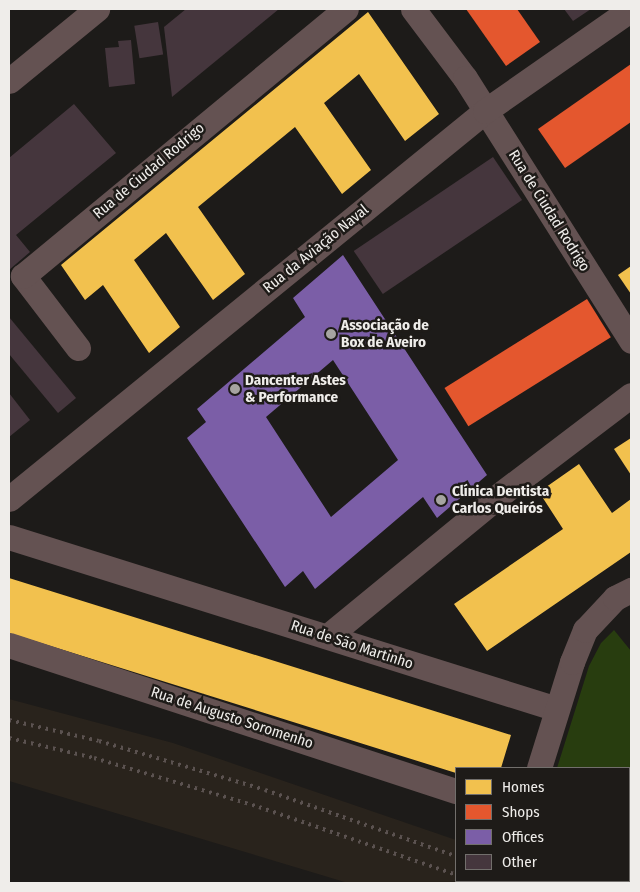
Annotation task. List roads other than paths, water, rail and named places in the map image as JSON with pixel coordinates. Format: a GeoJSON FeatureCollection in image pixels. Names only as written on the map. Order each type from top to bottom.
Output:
{"type":"FeatureCollection","features":[{"type":"Feature","properties":{"kind":"street"},"geometry":{"type":"LineString","coordinates":[[9,81],[97,9]]}},
{"type":"Feature","properties":{"kind":"street","name":"Rua de Ciudad Rodrigo"},"geometry":{"type":"LineString","coordinates":[[78,348],[23,276],[346,9]]}},
{"type":"Feature","properties":{"kind":"street","name":"Rua de Ciudad Rodrigo"},"geometry":{"type":"LineString","coordinates":[[413,9],[465,78],[631,341]]}},
{"type":"Feature","properties":{"kind":"street","name":"Rua da Aviação Naval"},"geometry":{"type":"LineString","coordinates":[[9,499],[485,111],[631,9]]}},
{"type":"Feature","properties":{"kind":"street"},"geometry":{"type":"LineString","coordinates":[[328,636],[502,492],[631,395]]}},
{"type":"Feature","properties":{"kind":"street","name":"Rua de São Martinho"},"geometry":{"type":"LineString","coordinates":[[9,537],[558,709]]}},
{"type":"Feature","properties":{"kind":"street"},"geometry":{"type":"LineString","coordinates":[[539,767],[585,630],[615,598],[631,590]]}},
{"type":"Feature","properties":{"kind":"street","name":"Rua de Augusto Soromenho"},"geometry":{"type":"LineString","coordinates":[[9,645],[455,791]]}},
{"type":"Feature","properties":{"kind":"railway"},"geometry":{"type":"LineString","coordinates":[[9,720],[99,741],[265,790],[455,856]]}},
{"type":"Feature","properties":{"kind":"railway"},"geometry":{"type":"LineString","coordinates":[[9,738],[94,758],[259,807],[455,875]]}},
{"type":"Feature","properties":{"kind":"place","name":"Associação de Box de Aveiro"},"geometry":{"type":"Point","coordinates":[331,334]}},
{"type":"Feature","properties":{"kind":"place","name":"Dancenter Astes & Performance"},"geometry":{"type":"Point","coordinates":[235,389]}},
{"type":"Feature","properties":{"kind":"place","name":"Clínica Dentista Carlos Queirós"},"geometry":{"type":"Point","coordinates":[441,500]}}]}
